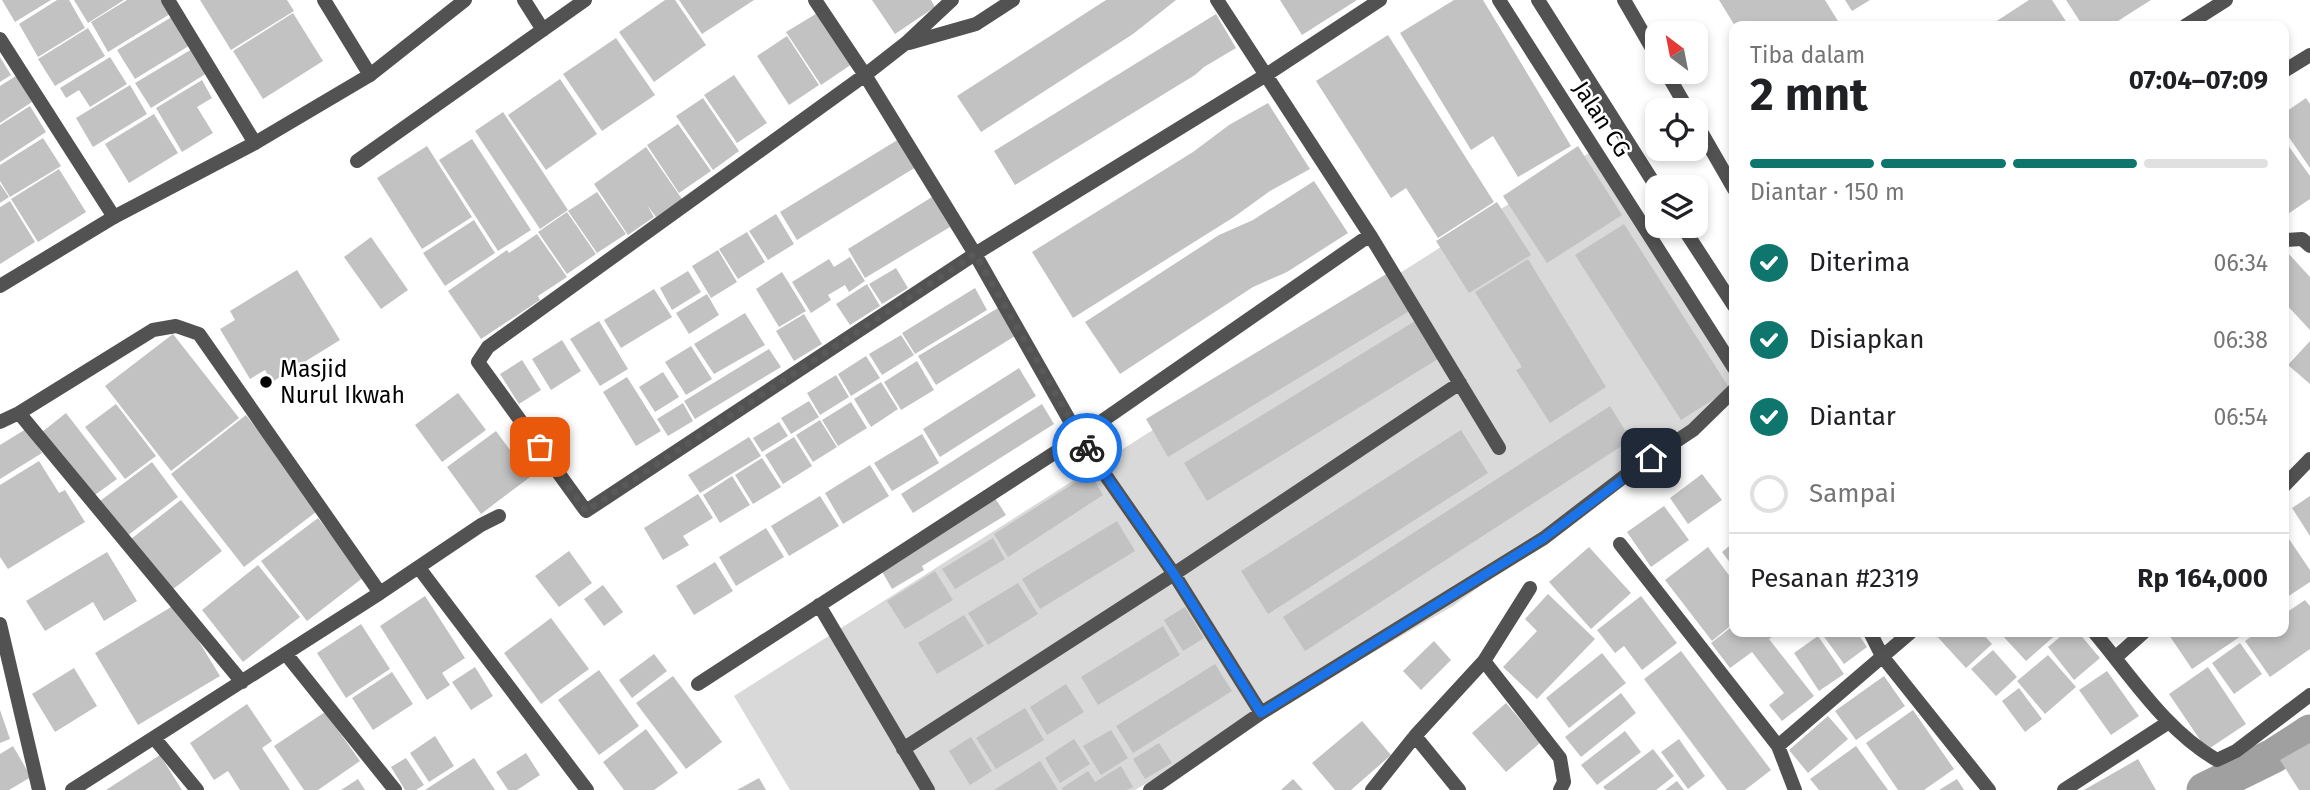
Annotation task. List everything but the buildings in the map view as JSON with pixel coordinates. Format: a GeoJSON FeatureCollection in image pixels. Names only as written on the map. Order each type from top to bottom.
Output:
{"type":"FeatureCollection","features":[{"type":"Feature","properties":{"kind":"street"},"geometry":{"type":"LineString","coordinates":[[167,0],[255,142]]}},
{"type":"Feature","properties":{"kind":"street"},"geometry":{"type":"LineString","coordinates":[[324,0],[370,75]]}},
{"type":"Feature","properties":{"kind":"street"},"geometry":{"type":"LineString","coordinates":[[0,286],[114,217],[255,142],[370,75],[465,0]]}},
{"type":"Feature","properties":{"kind":"street"},"geometry":{"type":"LineString","coordinates":[[524,0],[543,30]]}},
{"type":"Feature","properties":{"kind":"street"},"geometry":{"type":"LineString","coordinates":[[357,161],[585,0]]}},
{"type":"Feature","properties":{"kind":"street"},"geometry":{"type":"LineString","coordinates":[[815,0],[865,75],[975,254],[1079,437],[1174,574],[1261,713]]}},
{"type":"Feature","properties":{"kind":"street"},"geometry":{"type":"LineString","coordinates":[[952,0],[906,43],[865,75],[488,347],[478,362],[586,511],[975,254],[1266,75],[1380,0]]}},
{"type":"Feature","properties":{"kind":"street"},"geometry":{"type":"LineString","coordinates":[[906,43],[976,24],[1013,0]]}},
{"type":"Feature","properties":{"kind":"street"},"geometry":{"type":"LineString","coordinates":[[1217,0],[1370,235],[1499,447]]}},
{"type":"Feature","properties":{"kind":"street","name":"Jalan CG"},"geometry":{"type":"LineString","coordinates":[[1499,0],[1729,360]]}},
{"type":"Feature","properties":{"kind":"street"},"geometry":{"type":"LineString","coordinates":[[1538,0],[1649,175]]}},
{"type":"Feature","properties":{"kind":"street"},"geometry":{"type":"LineString","coordinates":[[1624,0],[1645,36]]}},
{"type":"Feature","properties":{"kind":"street"},"geometry":{"type":"LineString","coordinates":[[2193,21],[2227,0]]}},
{"type":"Feature","properties":{"kind":"street"},"geometry":{"type":"LineString","coordinates":[[0,39],[114,217]]}},
{"type":"Feature","properties":{"kind":"street"},"geometry":{"type":"LineString","coordinates":[[2289,68],[2310,55]]}},
{"type":"Feature","properties":{"kind":"street"},"geometry":{"type":"LineString","coordinates":[[1708,144],[1729,180]]}},
{"type":"Feature","properties":{"kind":"street"},"geometry":{"type":"LineString","coordinates":[[698,684],[1079,437],[1370,235]]}},
{"type":"Feature","properties":{"kind":"street"},"geometry":{"type":"LineString","coordinates":[[1690,238],[1729,298]]}},
{"type":"Feature","properties":{"kind":"street"},"geometry":{"type":"LineString","coordinates":[[2289,240],[2302,239],[2310,246]]}},
{"type":"Feature","properties":{"kind":"street"},"geometry":{"type":"LineString","coordinates":[[0,422],[153,330],[177,326],[199,334],[380,593]]}},
{"type":"Feature","properties":{"kind":"street"},"geometry":{"type":"LineString","coordinates":[[903,749],[1174,574],[1461,383]]}},
{"type":"Feature","properties":{"kind":"street"},"geometry":{"type":"LineString","coordinates":[[1150,790],[1261,713],[1544,538],[1630,472],[1693,430],[1729,395]]}},
{"type":"Feature","properties":{"kind":"street"},"geometry":{"type":"LineString","coordinates":[[19,413],[242,682]]}},
{"type":"Feature","properties":{"kind":"street"},"geometry":{"type":"LineString","coordinates":[[2289,481],[2310,459]]}},
{"type":"Feature","properties":{"kind":"street"},"geometry":{"type":"LineString","coordinates":[[72,790],[419,568],[481,525],[499,516]]}},
{"type":"Feature","properties":{"kind":"street"},"geometry":{"type":"LineString","coordinates":[[1620,544],[1778,746],[1795,790]]}},
{"type":"Feature","properties":{"kind":"street"},"geometry":{"type":"LineString","coordinates":[[419,568],[587,790]]}},
{"type":"Feature","properties":{"kind":"street"},"geometry":{"type":"LineString","coordinates":[[1372,790],[1415,736],[1484,661],[1530,588]]}},
{"type":"Feature","properties":{"kind":"street"},"geometry":{"type":"LineString","coordinates":[[819,604],[928,790]]}},
{"type":"Feature","properties":{"kind":"street"},"geometry":{"type":"LineString","coordinates":[[0,624],[39,790]]}},
{"type":"Feature","properties":{"kind":"street"},"geometry":{"type":"LineString","coordinates":[[1873,637],[1882,656],[1989,790]]}},
{"type":"Feature","properties":{"kind":"street"},"geometry":{"type":"LineString","coordinates":[[1778,746],[1904,637]]}},
{"type":"Feature","properties":{"kind":"street"},"geometry":{"type":"LineString","coordinates":[[2098,637],[2169,722],[2197,749],[2217,760],[2236,751],[2310,695]]}},
{"type":"Feature","properties":{"kind":"street"},"geometry":{"type":"LineString","coordinates":[[2116,657],[2138,637]]}},
{"type":"Feature","properties":{"kind":"street"},"geometry":{"type":"LineString","coordinates":[[286,654],[395,790]]}},
{"type":"Feature","properties":{"kind":"street"},"geometry":{"type":"LineString","coordinates":[[1484,661],[1560,758],[1564,782],[1560,790]]}},
{"type":"Feature","properties":{"kind":"street"},"geometry":{"type":"LineString","coordinates":[[2064,790],[2169,722]]}},
{"type":"Feature","properties":{"kind":"street"},"geometry":{"type":"LineString","coordinates":[[1415,736],[1459,790]]}},
{"type":"Feature","properties":{"kind":"street"},"geometry":{"type":"LineString","coordinates":[[155,739],[197,790]]}},
{"type":"Feature","properties":{"kind":"shaded area"},"geometry":{"type":"Polygon","coordinates":[[[1600,146],[1645,217],[1645,238],[1658,238],[1729,350],[1729,404],[1453,606],[1135,790],[790,790],[734,696],[1600,146]]]}},
{"type":"Feature","properties":{"kind":"waterway"},"geometry":{"type":"LineString","coordinates":[[2204,790],[2273,756],[2310,732]]}},
{"type":"Feature","properties":{"kind":"way so far"},"geometry":{"type":"LineString","coordinates":[[540,447],[586,511],[975,254],[1087,448]]}},
{"type":"Feature","properties":{"kind":"place","name":"Masjid Nurul Ikwah"},"geometry":{"type":"Point","coordinates":[266,382]}},
{"type":"Feature","properties":{"kind":"route"},"geometry":{"type":"LineString","coordinates":[[1087,448],[1174,574],[1261,713],[1544,538],[1651,458]]}}]}
